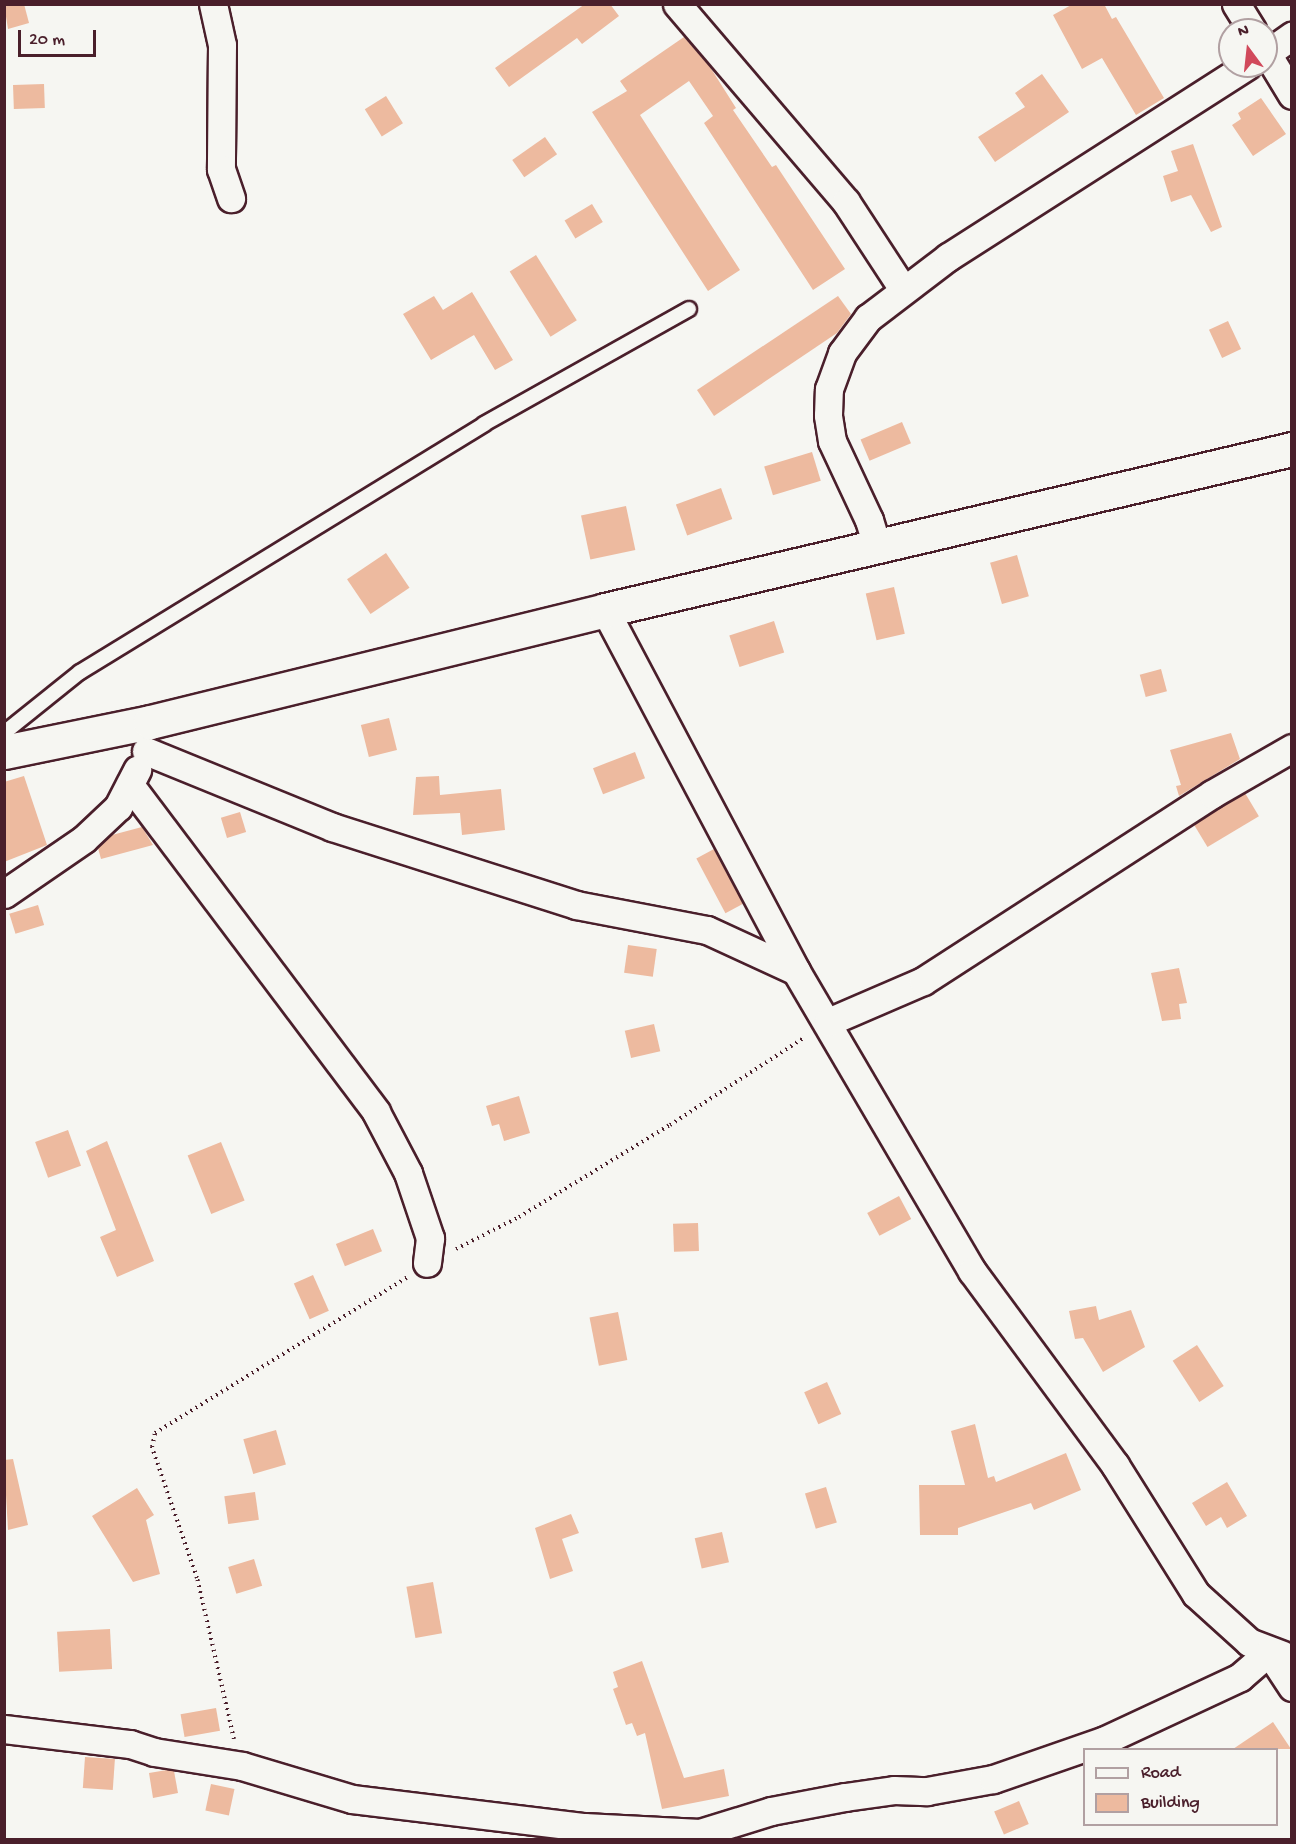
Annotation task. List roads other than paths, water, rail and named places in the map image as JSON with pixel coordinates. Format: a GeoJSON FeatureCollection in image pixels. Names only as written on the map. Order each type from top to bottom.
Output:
{"type":"FeatureCollection","features":[{"type":"Feature","properties":{"kind":"street"},"geometry":{"type":"LineString","coordinates":[[213,4],[222,45],[221,169],[231,198]]}},
{"type":"Feature","properties":{"kind":"street"},"geometry":{"type":"LineString","coordinates":[[677,4],[846,202],[903,290]]}},
{"type":"Feature","properties":{"kind":"street"},"geometry":{"type":"LineString","coordinates":[[1236,4],[1245,18]]}},
{"type":"Feature","properties":{"kind":"street"},"geometry":{"type":"LineString","coordinates":[[1278,45],[1292,36]]}},
{"type":"Feature","properties":{"kind":"street"},"geometry":{"type":"LineString","coordinates":[[1278,77],[1292,95]]}},
{"type":"Feature","properties":{"kind":"street"},"geometry":{"type":"LineString","coordinates":[[877,546],[869,520],[832,441],[829,389],[842,353],[868,318],[903,290],[1036,199],[1227,78]]}},
{"type":"Feature","properties":{"kind":"street"},"geometry":{"type":"LineString","coordinates":[[4,752],[148,737],[605,610],[1292,449]]}},
{"type":"Feature","properties":{"kind":"street"},"geometry":{"type":"LineString","coordinates":[[605,610],[796,971],[972,1271],[1115,1465],[1196,1594],[1227,1626],[1280,1654],[1292,1687]]}},
{"type":"Feature","properties":{"kind":"street"},"geometry":{"type":"LineString","coordinates":[[4,894],[84,839],[118,807],[130,785],[148,737]]}},
{"type":"Feature","properties":{"kind":"street"},"geometry":{"type":"LineString","coordinates":[[148,737],[332,827],[576,905],[707,930],[796,971]]}},
{"type":"Feature","properties":{"kind":"street"},"geometry":{"type":"LineString","coordinates":[[828,1022],[923,981],[1212,794],[1292,748]]}},
{"type":"Feature","properties":{"kind":"street"},"geometry":{"type":"LineString","coordinates":[[130,785],[376,1112],[408,1173],[430,1238],[427,1263]]}},
{"type":"Feature","properties":{"kind":"street"},"geometry":{"type":"LineString","coordinates":[[4,1729],[130,1743],[154,1752],[242,1766],[352,1799],[584,1827],[700,1833],[771,1811],[845,1797],[894,1790],[927,1791],[993,1779],[1103,1741],[1240,1677],[1280,1654]]}},
{"type":"Feature","properties":{"kind":"lane"},"geometry":{"type":"LineString","coordinates":[[4,734],[101,659],[484,424],[689,309]]}}]}
